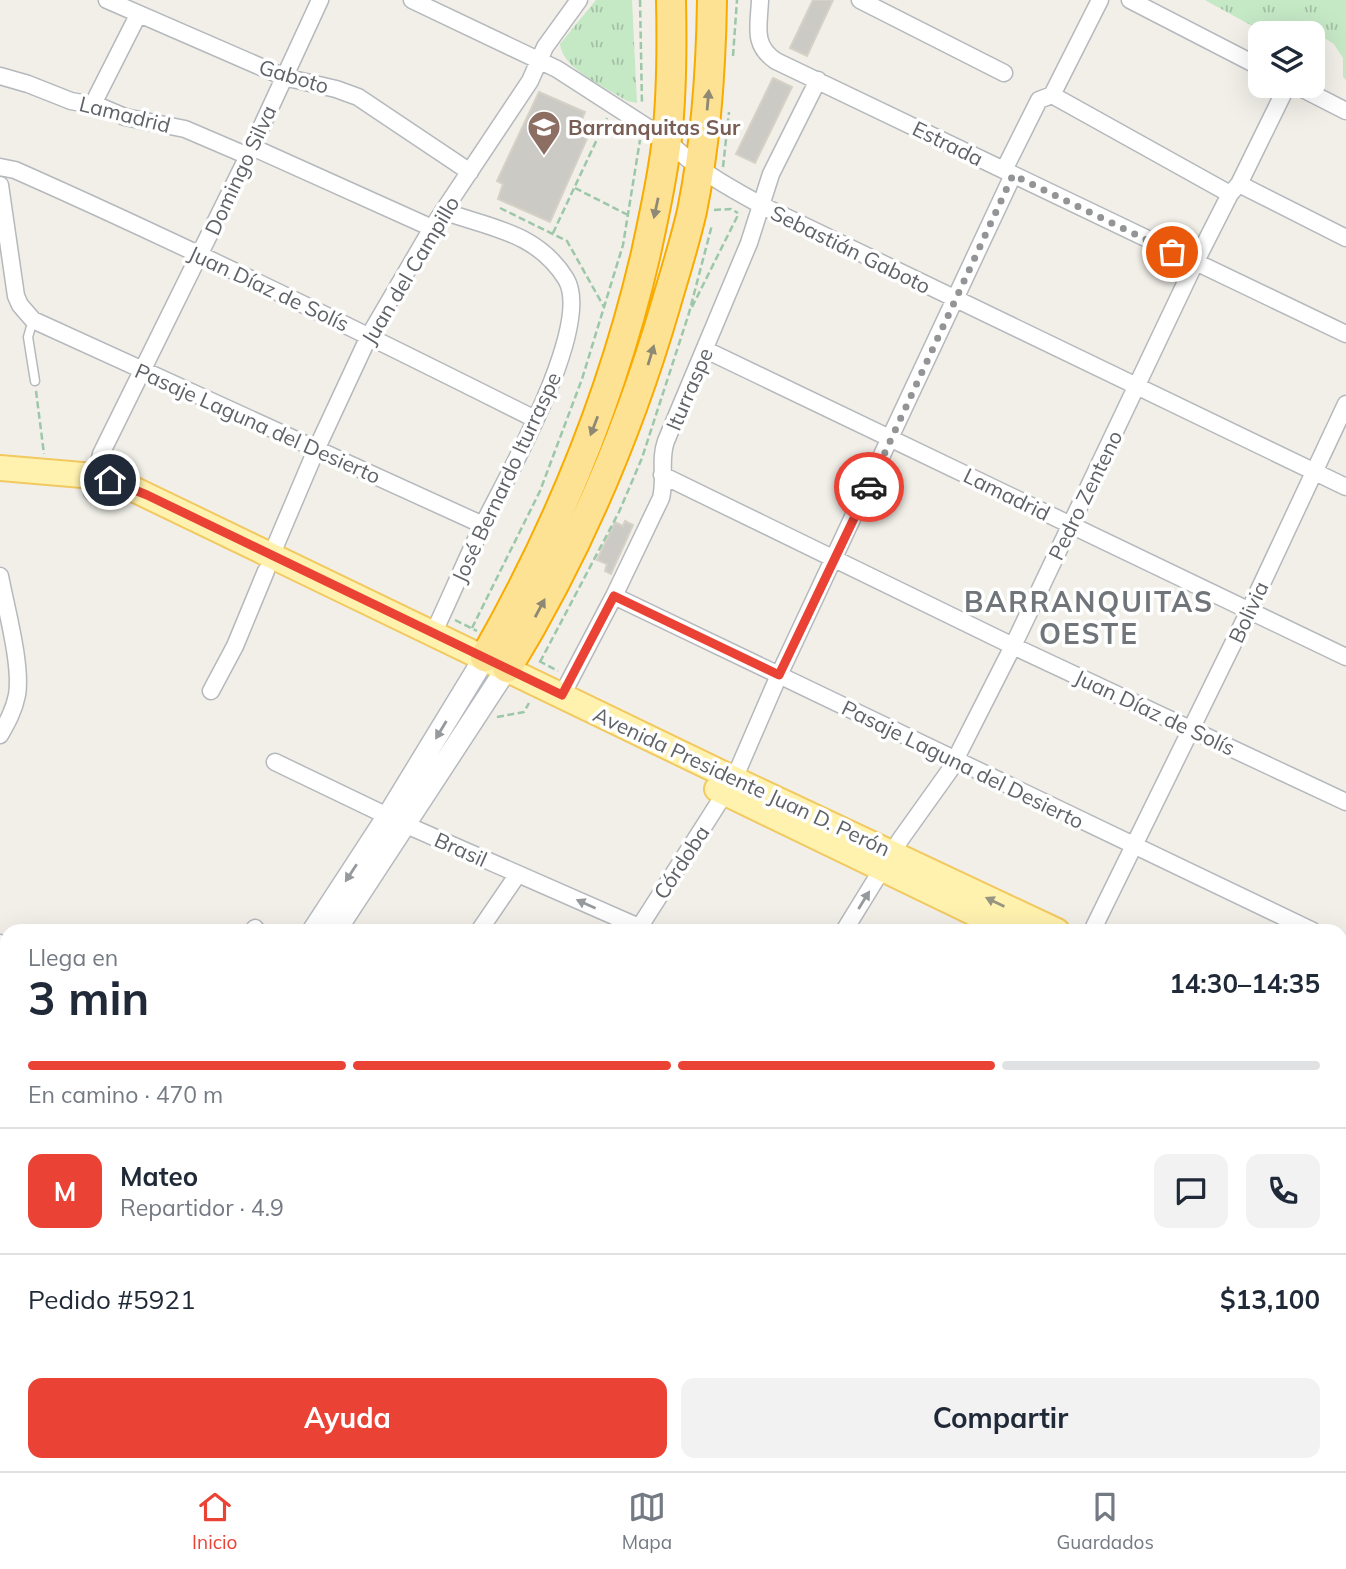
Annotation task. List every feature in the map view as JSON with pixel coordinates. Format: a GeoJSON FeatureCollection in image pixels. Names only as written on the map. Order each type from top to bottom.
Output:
{"type":"FeatureCollection","features":[{"type":"Feature","properties":{"kind":"highway"},"geometry":{"type":"LineString","coordinates":[[493,657],[576,475],[599,413],[636,296],[662,180],[667,140],[672,62],[671,0]]}},
{"type":"Feature","properties":{"kind":"highway"},"geometry":{"type":"LineString","coordinates":[[493,657],[570,550],[624,431],[649,360],[692,213],[708,100],[712,0]]}},
{"type":"Feature","properties":{"kind":"main road","name":"Avenida Presidente Juan D. Perón"},"geometry":{"type":"LineString","coordinates":[[0,468],[46,471],[147,495],[268,564],[566,686],[729,786]]}},
{"type":"Feature","properties":{"kind":"main road","name":"Avenida Presidente Juan D. Perón"},"geometry":{"type":"LineString","coordinates":[[0,484],[93,484]]}},
{"type":"Feature","properties":{"kind":"main road","name":"Avenida Presidente Juan D. Perón"},"geometry":{"type":"LineString","coordinates":[[268,564],[438,624],[493,657],[532,698],[888,861],[1040,924]]}},
{"type":"Feature","properties":{"kind":"main road"},"geometry":{"type":"LineString","coordinates":[[318,924],[481,709],[493,657]]}},
{"type":"Feature","properties":{"kind":"main road"},"geometry":{"type":"LineString","coordinates":[[339,924],[396,820],[493,657]]}},
{"type":"Feature","properties":{"kind":"main road","name":"Avenida Presidente Juan D. Perón"},"geometry":{"type":"LineString","coordinates":[[888,861],[998,924]]}},
{"type":"Feature","properties":{"kind":"street","name":"Gaboto"},"geometry":{"type":"LineString","coordinates":[[107,0],[284,77],[336,89],[368,102],[470,172]]}},
{"type":"Feature","properties":{"kind":"street","name":"Domingo Silva"},"geometry":{"type":"LineString","coordinates":[[93,484],[101,454],[250,151],[320,0]]}},
{"type":"Feature","properties":{"kind":"street","name":"Sebastián Gaboto"},"geometry":{"type":"LineString","coordinates":[[412,0],[557,69],[667,140],[680,154],[759,213],[1138,385],[1346,486]]}},
{"type":"Feature","properties":{"kind":"street","name":"Juan del Campillo"},"geometry":{"type":"LineString","coordinates":[[211,691],[235,646],[316,450],[369,336],[432,228],[530,80],[538,60],[579,0]]}},
{"type":"Feature","properties":{"kind":"street","name":"Estrada"},"geometry":{"type":"LineString","coordinates":[[760,0],[758,35],[761,47],[776,61],[1346,334]]}},
{"type":"Feature","properties":{"kind":"street"},"geometry":{"type":"LineString","coordinates":[[860,0],[1004,73]]}},
{"type":"Feature","properties":{"kind":"street","name":"Córdoba"},"geometry":{"type":"LineString","coordinates":[[645,924],[729,786],[955,300],[1039,100],[1052,95],[1100,0]]}},
{"type":"Feature","properties":{"kind":"street"},"geometry":{"type":"LineString","coordinates":[[1130,0],[1248,61]]}},
{"type":"Feature","properties":{"kind":"street"},"geometry":{"type":"LineString","coordinates":[[93,104],[138,15]]}},
{"type":"Feature","properties":{"kind":"street","name":"Lamadrid"},"geometry":{"type":"LineString","coordinates":[[0,76],[71,101],[93,104],[125,117],[185,129],[250,151],[432,228]]}},
{"type":"Feature","properties":{"kind":"street","name":"Iturraspe"},"geometry":{"type":"LineString","coordinates":[[566,686],[614,596],[661,498],[662,452],[706,350],[759,213],[771,174],[818,80]]}},
{"type":"Feature","properties":{"kind":"street"},"geometry":{"type":"LineString","coordinates":[[1052,95],[1234,189],[1346,238]]}},
{"type":"Feature","properties":{"kind":"street","name":"Pedro Zenteno"},"geometry":{"type":"LineString","coordinates":[[848,924],[956,759],[1013,646],[1195,263],[1281,98]]}},
{"type":"Feature","properties":{"kind":"street"},"geometry":{"type":"LineString","coordinates":[[1321,98],[1346,111]]}},
{"type":"Feature","properties":{"kind":"street","name":"Juan Díaz de Solís"},"geometry":{"type":"LineString","coordinates":[[0,167],[15,170],[199,255],[535,419]]}},
{"type":"Feature","properties":{"kind":"street"},"geometry":{"type":"LineString","coordinates":[[0,185],[16,296],[20,306],[33,320]]}},
{"type":"Feature","properties":{"kind":"street","name":"José Bernardo Iturraspe"},"geometry":{"type":"LineString","coordinates":[[438,624],[556,371],[570,318],[570,288],[566,279],[548,257],[527,239],[443,211]]}},
{"type":"Feature","properties":{"kind":"street","name":"Pasaje Laguna del Desierto"},"geometry":{"type":"LineString","coordinates":[[33,320],[483,525]]}},
{"type":"Feature","properties":{"kind":"street","name":"Lamadrid"},"geometry":{"type":"LineString","coordinates":[[706,350],[1346,657]]}},
{"type":"Feature","properties":{"kind":"street","name":"Bolivia"},"geometry":{"type":"LineString","coordinates":[[1095,924],[1250,609],[1346,404]]}},
{"type":"Feature","properties":{"kind":"street","name":"Juan Díaz de Solís"},"geometry":{"type":"LineString","coordinates":[[662,475],[1013,646],[1346,802]]}},
{"type":"Feature","properties":{"kind":"street"},"geometry":{"type":"LineString","coordinates":[[0,576],[15,663],[17,692],[11,715],[0,734]]}},
{"type":"Feature","properties":{"kind":"street","name":"Pasaje Laguna del Desierto"},"geometry":{"type":"LineString","coordinates":[[614,596],[1298,924]]}},
{"type":"Feature","properties":{"kind":"street"},"geometry":{"type":"LineString","coordinates":[[0,684],[17,692]]}},
{"type":"Feature","properties":{"kind":"street","name":"Brasil"},"geometry":{"type":"LineString","coordinates":[[275,762],[396,820],[628,924]]}},
{"type":"Feature","properties":{"kind":"street"},"geometry":{"type":"LineString","coordinates":[[484,924],[517,874]]}},
{"type":"Feature","properties":{"kind":"lane"},"geometry":{"type":"LineString","coordinates":[[33,320],[28,337],[35,381]]}},
{"type":"Feature","properties":{"kind":"path"},"geometry":{"type":"LineString","coordinates":[[493,657],[540,491],[582,379],[624,245],[642,124],[640,0]]}},
{"type":"Feature","properties":{"kind":"path"},"geometry":{"type":"LineString","coordinates":[[553,234],[609,116]]}},
{"type":"Feature","properties":{"kind":"path"},"geometry":{"type":"LineString","coordinates":[[575,188],[628,215]]}},
{"type":"Feature","properties":{"kind":"path"},"geometry":{"type":"LineString","coordinates":[[714,210],[731,209],[739,213],[759,213]]}},
{"type":"Feature","properties":{"kind":"path"},"geometry":{"type":"LineString","coordinates":[[689,313],[739,213]]}},
{"type":"Feature","properties":{"kind":"path"},"geometry":{"type":"LineString","coordinates":[[35,381],[46,471]]}},
{"type":"Feature","properties":{"kind":"path"},"geometry":{"type":"LineString","coordinates":[[438,624],[493,657],[566,686]]}},
{"type":"Feature","properties":{"kind":"path"},"geometry":{"type":"LineString","coordinates":[[481,709],[499,719],[524,712],[532,698]]}},
{"type":"Feature","properties":{"kind":"green space"},"geometry":{"type":"Polygon","coordinates":[[[596,0],[632,0],[637,103],[627,101],[587,77],[568,62],[563,53],[560,44],[596,0]]]}},
{"type":"Feature","properties":{"kind":"green space"},"geometry":{"type":"Polygon","coordinates":[[[1205,0],[1346,0],[1346,80],[1343,77],[1343,58],[1334,44],[1325,38],[1325,21],[1248,21],[1248,24],[1205,0]]]}},
{"type":"Feature","properties":{"kind":"building"},"geometry":{"type":"Polygon","coordinates":[[[813,0],[833,0],[807,56],[790,48],[813,0]]]}},
{"type":"Feature","properties":{"kind":"building"},"geometry":{"type":"Polygon","coordinates":[[[773,78],[792,87],[755,163],[736,154],[773,78]]]}},
{"type":"Feature","properties":{"kind":"building","name":"Barranquitas Sur"},"geometry":{"type":"Polygon","coordinates":[[[539,92],[585,112],[579,126],[590,132],[550,222],[498,199],[503,184],[497,181],[539,92]]]}},
{"type":"Feature","properties":{"kind":"building"},"geometry":{"type":"Polygon","coordinates":[[[625,521],[633,525],[611,574],[605,571],[607,564],[597,560],[615,522],[623,526],[625,521]]]}},
{"type":"Feature","properties":{"kind":"way so far"},"geometry":{"type":"LineString","coordinates":[[869,487],[1013,175],[1172,252]]}},
{"type":"Feature","properties":{"kind":"place","name":"Barranquitas Sur"},"geometry":{"type":"Point","coordinates":[544,157]}},
{"type":"Feature","properties":{"kind":"district","name":"BARRANQUITAS OESTE"},"geometry":{"type":"Point","coordinates":[1089,617]}},
{"type":"Feature","properties":{"kind":"route"},"geometry":{"type":"LineString","coordinates":[[110,480],[147,495],[562,695],[614,596],[779,675],[869,487]]}}]}
